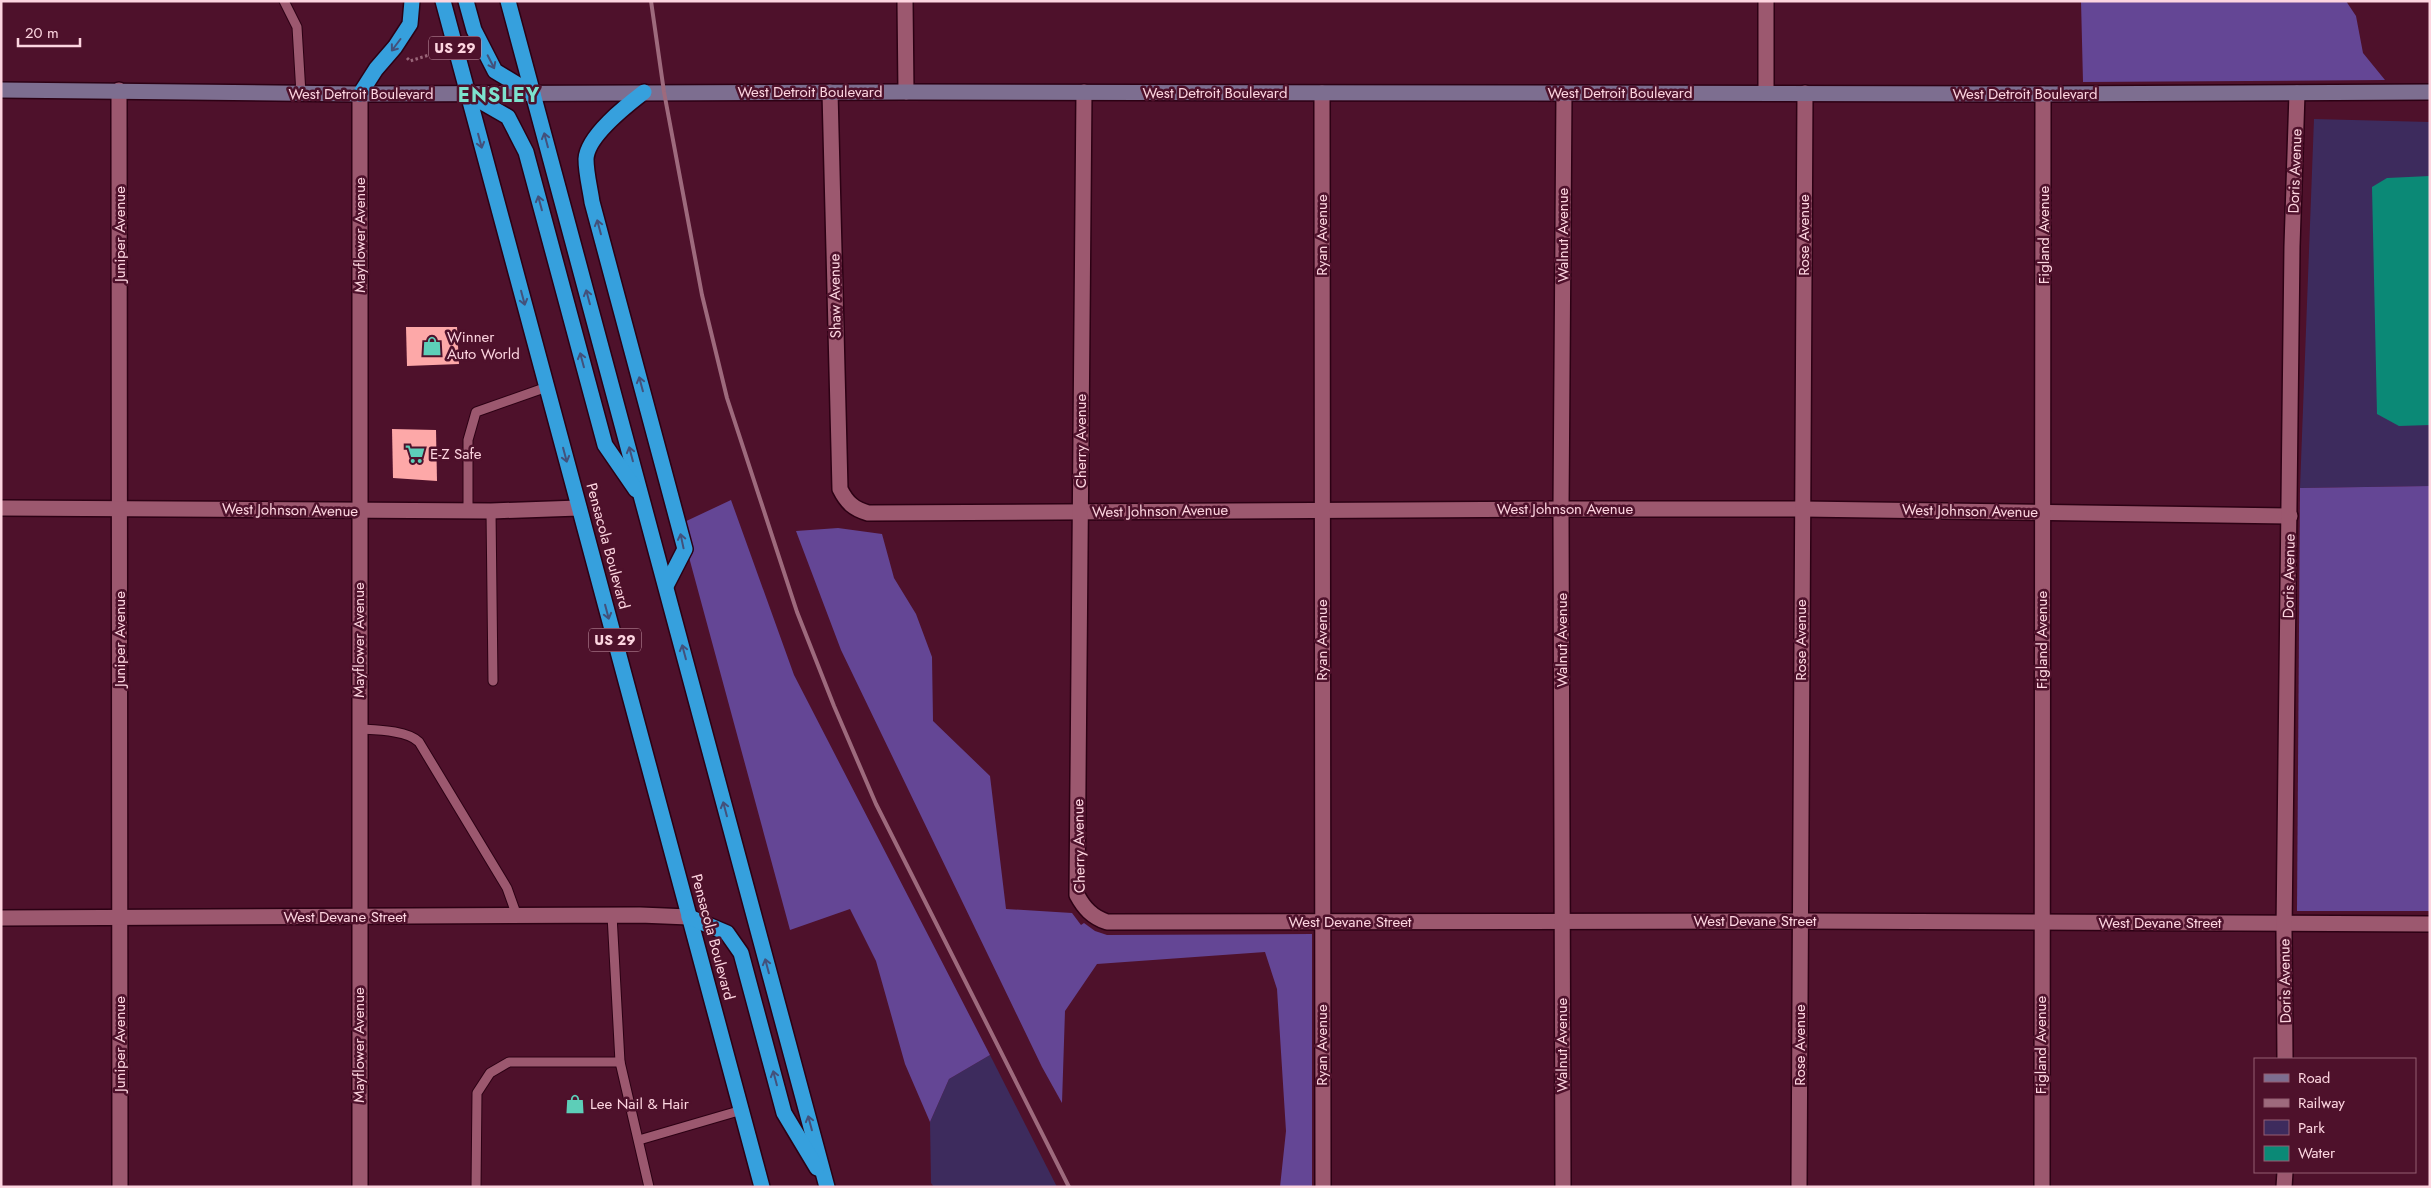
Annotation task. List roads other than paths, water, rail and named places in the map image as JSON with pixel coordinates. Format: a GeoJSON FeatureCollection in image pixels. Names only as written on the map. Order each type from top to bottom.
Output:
{"type":"FeatureCollection","features":[{"type":"Feature","properties":{"kind":"highway"},"geometry":{"type":"LineString","coordinates":[[360,94],[376,69],[395,48],[410,24],[412,1]]}},
{"type":"Feature","properties":{"kind":"highway","name":"Pensacola Boulevard"},"geometry":{"type":"LineString","coordinates":[[443,1],[762,1187]]}},
{"type":"Feature","properties":{"kind":"highway"},"geometry":{"type":"LineString","coordinates":[[466,1],[474,30],[495,71],[533,94]]}},
{"type":"Feature","properties":{"kind":"highway"},"geometry":{"type":"LineString","coordinates":[[508,1],[826,1186]]}},
{"type":"Feature","properties":{"kind":"highway"},"geometry":{"type":"LineString","coordinates":[[644,92],[621,110],[600,132],[586,157],[592,202],[684,549],[666,586]]}},
{"type":"Feature","properties":{"kind":"highway"},"geometry":{"type":"LineString","coordinates":[[468,94],[508,117],[526,152],[605,445],[643,499]]}},
{"type":"Feature","properties":{"kind":"highway"},"geometry":{"type":"LineString","coordinates":[[690,917],[727,933],[741,953],[784,1113],[826,1186]]}},
{"type":"Feature","properties":{"kind":"street"},"geometry":{"type":"LineString","coordinates":[[905,1],[906,92]]}},
{"type":"Feature","properties":{"kind":"street"},"geometry":{"type":"LineString","coordinates":[[1766,1],[1766,93]]}},
{"type":"Feature","properties":{"kind":"street","name":"West Detroit Boulevard"},"geometry":{"type":"LineString","coordinates":[[1,90],[119,90],[301,94],[644,92],[2043,94],[2430,92]]}},
{"type":"Feature","properties":{"kind":"street","name":"Juniper Avenue"},"geometry":{"type":"LineString","coordinates":[[119,90],[120,1187]]}},
{"type":"Feature","properties":{"kind":"street","name":"Shaw Avenue"},"geometry":{"type":"LineString","coordinates":[[830,92],[840,489],[845,499]]}},
{"type":"Feature","properties":{"kind":"street","name":"Cherry Avenue"},"geometry":{"type":"LineString","coordinates":[[1084,92],[1077,895],[1084,908]]}},
{"type":"Feature","properties":{"kind":"street","name":"Ryan Avenue"},"geometry":{"type":"LineString","coordinates":[[1322,93],[1323,1187]]}},
{"type":"Feature","properties":{"kind":"street","name":"Walnut Avenue"},"geometry":{"type":"LineString","coordinates":[[1562,1187],[1564,93]]}},
{"type":"Feature","properties":{"kind":"street","name":"Rose Avenue"},"geometry":{"type":"LineString","coordinates":[[1799,1187],[1805,93]]}},
{"type":"Feature","properties":{"kind":"street","name":"Doris Avenue"},"geometry":{"type":"LineString","coordinates":[[2286,1058],[2292,246],[2297,93]]}},
{"type":"Feature","properties":{"kind":"street","name":"Mayflower Avenue"},"geometry":{"type":"LineString","coordinates":[[360,94],[360,1187]]}},
{"type":"Feature","properties":{"kind":"street","name":"Figland Avenue"},"geometry":{"type":"LineString","coordinates":[[2042,1187],[2043,94]]}},
{"type":"Feature","properties":{"kind":"street","name":"West Johnson Avenue"},"geometry":{"type":"LineString","coordinates":[[845,499],[855,509],[868,513],[1322,509],[1802,509],[2290,516]]}},
{"type":"Feature","properties":{"kind":"street","name":"West Johnson Avenue"},"geometry":{"type":"LineString","coordinates":[[1,508],[359,511],[491,511],[580,508]]}},
{"type":"Feature","properties":{"kind":"street","name":"West Devane Street"},"geometry":{"type":"LineString","coordinates":[[1084,908],[1098,920],[1107,922],[1801,921],[2430,924]]}},
{"type":"Feature","properties":{"kind":"street","name":"West Devane Street"},"geometry":{"type":"LineString","coordinates":[[1,918],[612,915],[690,917]]}},
{"type":"Feature","properties":{"kind":"street"},"geometry":{"type":"LineString","coordinates":[[2284,1187],[2285,1173]]}},
{"type":"Feature","properties":{"kind":"lane"},"geometry":{"type":"LineString","coordinates":[[284,1],[297,27],[301,94]]}},
{"type":"Feature","properties":{"kind":"lane"},"geometry":{"type":"LineString","coordinates":[[468,510],[468,440],[476,412],[547,387]]}},
{"type":"Feature","properties":{"kind":"lane"},"geometry":{"type":"LineString","coordinates":[[491,511],[493,681]]}},
{"type":"Feature","properties":{"kind":"lane"},"geometry":{"type":"LineString","coordinates":[[359,729],[386,731],[415,738],[419,742],[507,888],[517,916]]}},
{"type":"Feature","properties":{"kind":"lane"},"geometry":{"type":"LineString","coordinates":[[612,915],[620,1062],[649,1187]]}},
{"type":"Feature","properties":{"kind":"lane"},"geometry":{"type":"LineString","coordinates":[[476,1187],[477,1094],[490,1073],[509,1062],[620,1062]]}},
{"type":"Feature","properties":{"kind":"lane"},"geometry":{"type":"LineString","coordinates":[[638,1140],[742,1110]]}},
{"type":"Feature","properties":{"kind":"water"},"geometry":{"type":"Polygon","coordinates":[[[2430,176],[2430,425],[2399,426],[2377,414],[2372,187],[2387,178],[2430,176]]]}},
{"type":"Feature","properties":{"kind":"railway"},"geometry":{"type":"LineString","coordinates":[[651,1],[664,92],[702,295],[727,398],[797,612],[834,706],[876,804],[1069,1187]]}},
{"type":"Feature","properties":{"kind":"place","name":"Winner Auto World"},"geometry":{"type":"Point","coordinates":[432,346]}},
{"type":"Feature","properties":{"kind":"place","name":"E-Z Safe"},"geometry":{"type":"Point","coordinates":[415,454]}},
{"type":"Feature","properties":{"kind":"place","name":"Lee Nail & Hair"},"geometry":{"type":"Point","coordinates":[575,1104]}},
{"type":"Feature","properties":{"kind":"district","name":"ENSLEY"},"geometry":{"type":"Point","coordinates":[499,95]}}]}
